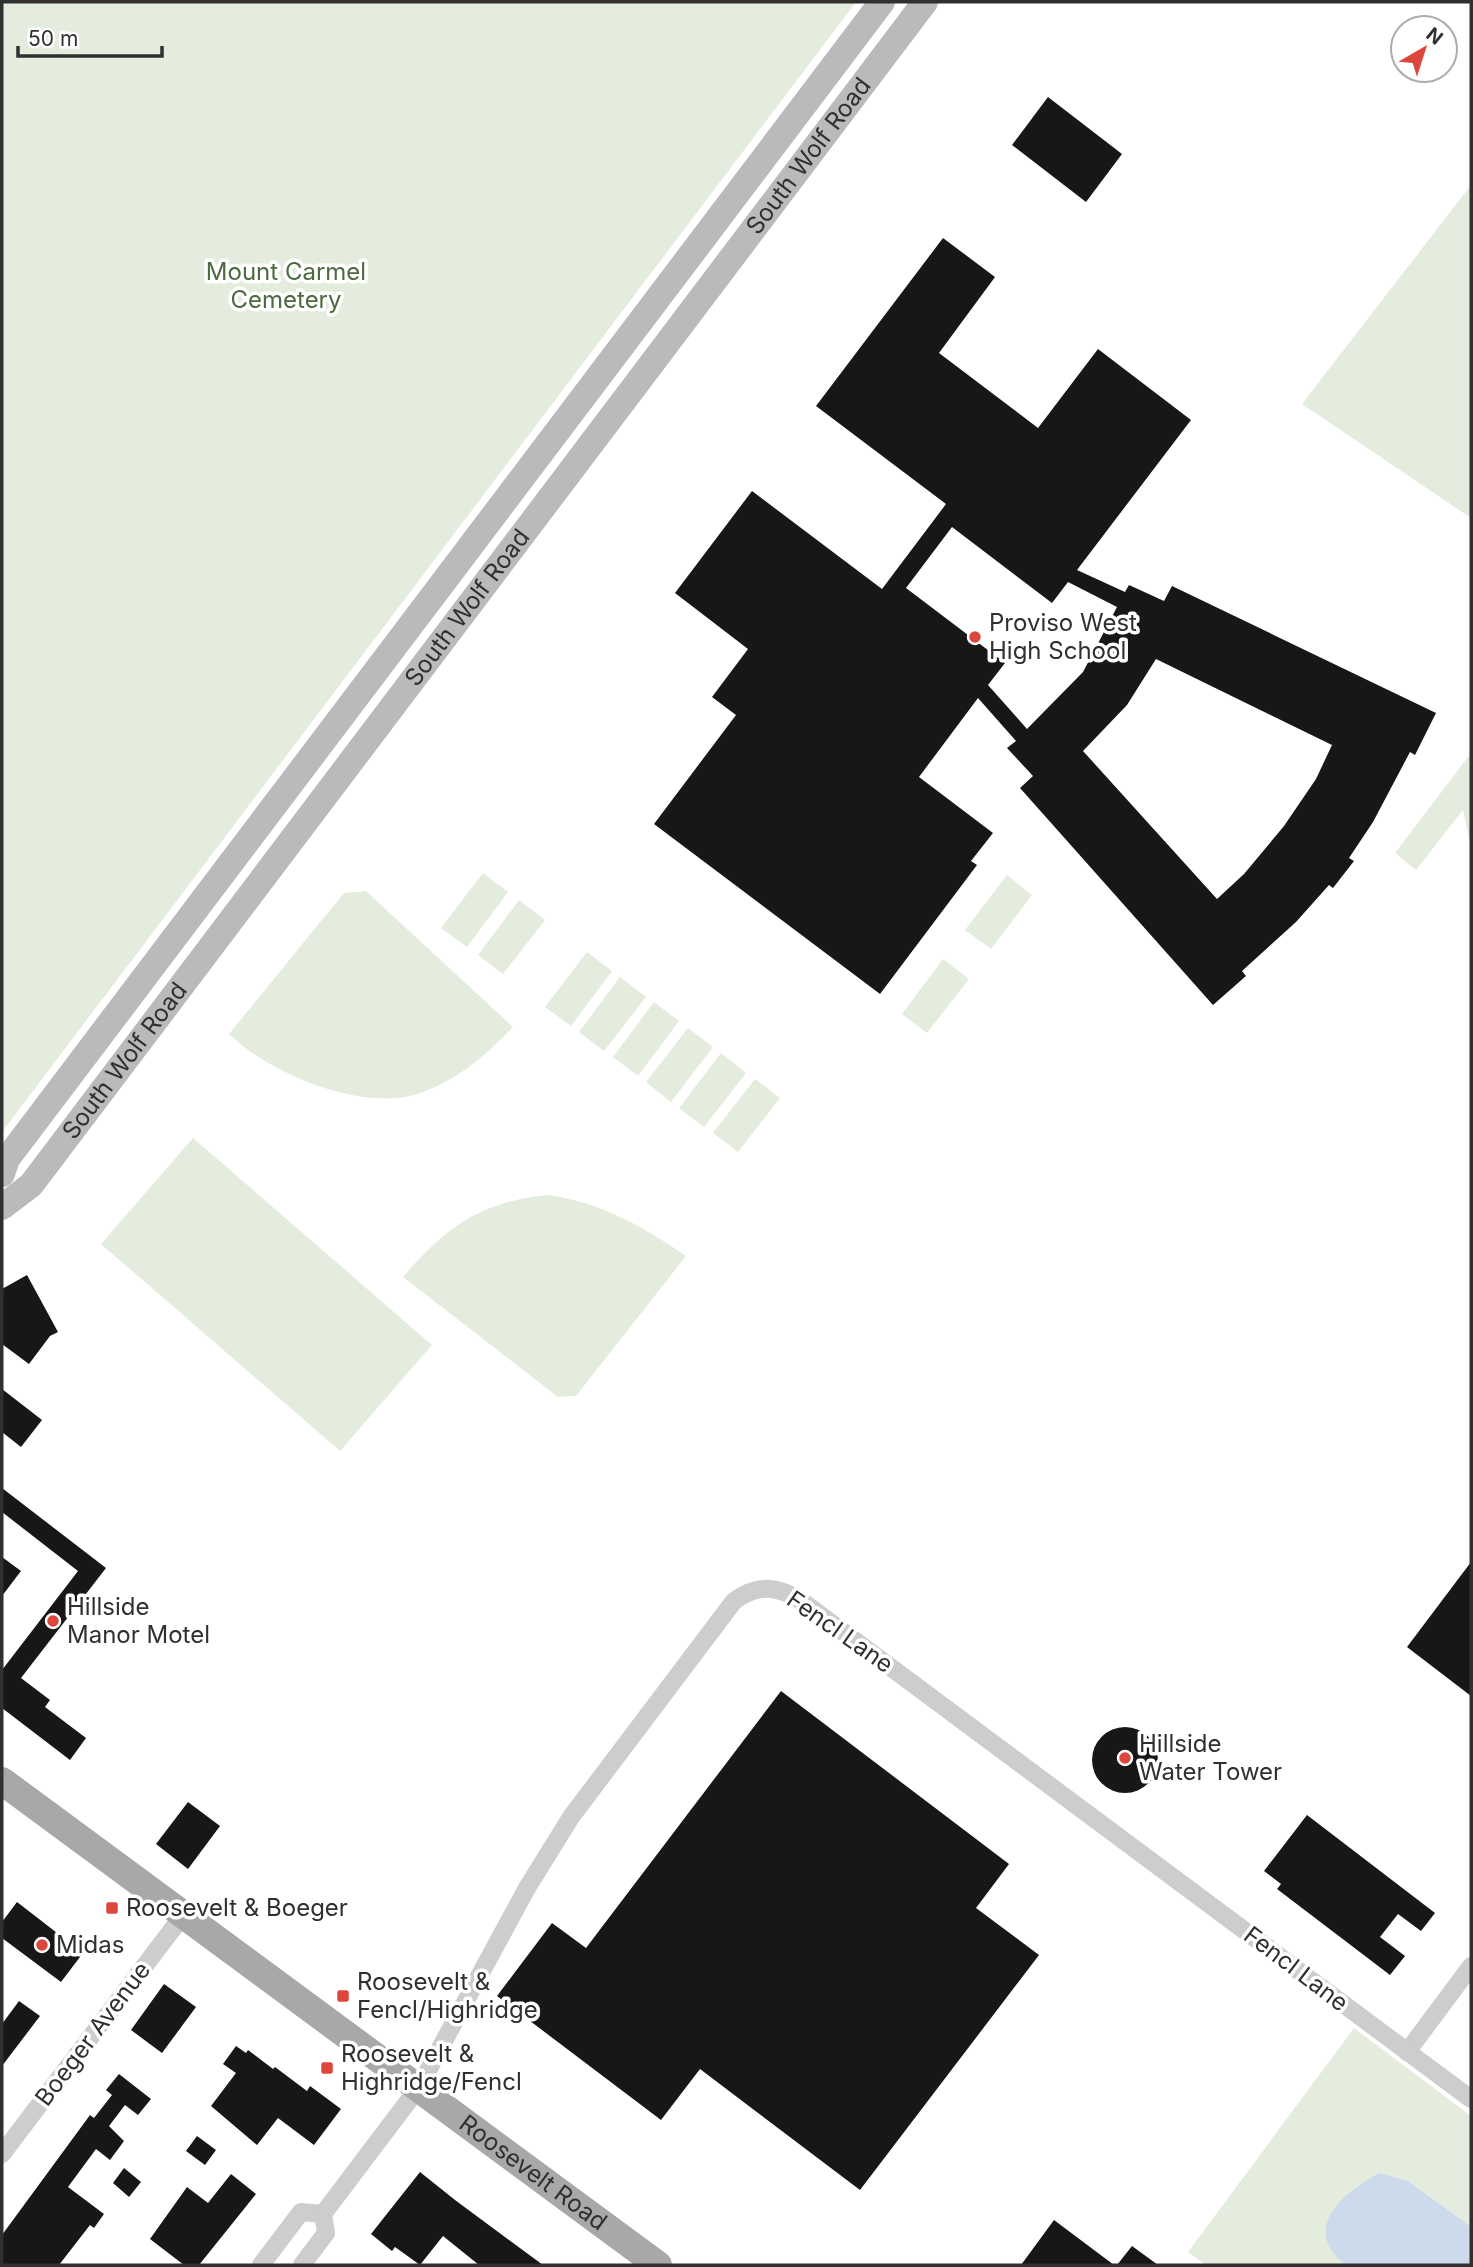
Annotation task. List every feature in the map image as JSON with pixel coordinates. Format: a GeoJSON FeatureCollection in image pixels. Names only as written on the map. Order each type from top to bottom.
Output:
{"type":"FeatureCollection","features":[{"type":"Feature","properties":{"kind":"main road","name":"South Wolf Road"},"geometry":{"type":"LineString","coordinates":[[2,1174],[7,1159],[882,2]]}},
{"type":"Feature","properties":{"kind":"main road","name":"South Wolf Road"},"geometry":{"type":"LineString","coordinates":[[2,1207],[31,1185],[925,2]]}},
{"type":"Feature","properties":{"kind":"main road","name":"Roosevelt Road"},"geometry":{"type":"LineString","coordinates":[[2,1781],[419,2087],[652,2263]]}},
{"type":"Feature","properties":{"kind":"street","name":"Fencl Lane"},"geometry":{"type":"LineString","coordinates":[[323,2214],[419,2087],[527,1888],[571,1817],[734,1601],[760,1587],[774,1587],[803,1602],[1471,2099]]}},
{"type":"Feature","properties":{"kind":"street","name":"Boeger Avenue"},"geometry":{"type":"LineString","coordinates":[[2,2154],[184,1914]]}},
{"type":"Feature","properties":{"kind":"street"},"geometry":{"type":"LineString","coordinates":[[1407,2052],[1471,1966]]}},
{"type":"Feature","properties":{"kind":"street"},"geometry":{"type":"LineString","coordinates":[[261,2265],[301,2213],[323,2214],[326,2233],[302,2265]]}},
{"type":"Feature","properties":{"kind":"green space","name":"Mount Carmel Cemetery"},"geometry":{"type":"Polygon","coordinates":[[[2,2],[856,2],[2,1132],[2,2]]]}},
{"type":"Feature","properties":{"kind":"green space"},"geometry":{"type":"Polygon","coordinates":[[[1471,185],[1471,518],[1302,404],[1471,185]]]}},
{"type":"Feature","properties":{"kind":"green space"},"geometry":{"type":"Polygon","coordinates":[[[1471,753],[1471,848],[1463,810],[1416,870],[1395,853],[1471,753]]]}},
{"type":"Feature","properties":{"kind":"green space"},"geometry":{"type":"Polygon","coordinates":[[[483,873],[508,892],[467,947],[441,928],[483,873]]]}},
{"type":"Feature","properties":{"kind":"green space"},"geometry":{"type":"Polygon","coordinates":[[[1007,875],[1032,895],[991,949],[965,930],[1007,875]]]}},
{"type":"Feature","properties":{"kind":"green space"},"geometry":{"type":"Polygon","coordinates":[[[366,891],[513,1027],[458,1075],[417,1094],[369,1098],[317,1085],[267,1062],[229,1034],[344,893],[366,891]]]}},
{"type":"Feature","properties":{"kind":"green space"},"geometry":{"type":"Polygon","coordinates":[[[519,900],[545,920],[503,974],[478,955],[519,900]]]}},
{"type":"Feature","properties":{"kind":"green space"},"geometry":{"type":"Polygon","coordinates":[[[587,952],[612,971],[571,1026],[545,1007],[587,952]]]}},
{"type":"Feature","properties":{"kind":"green space"},"geometry":{"type":"Polygon","coordinates":[[[943,959],[969,979],[927,1033],[902,1014],[943,959]]]}},
{"type":"Feature","properties":{"kind":"green space"},"geometry":{"type":"Polygon","coordinates":[[[620,977],[646,997],[604,1051],[579,1032],[620,977]]]}},
{"type":"Feature","properties":{"kind":"green space"},"geometry":{"type":"Polygon","coordinates":[[[654,1002],[679,1021],[638,1076],[613,1057],[654,1002]]]}},
{"type":"Feature","properties":{"kind":"green space"},"geometry":{"type":"Polygon","coordinates":[[[688,1028],[713,1047],[671,1102],[646,1082],[688,1028]]]}},
{"type":"Feature","properties":{"kind":"green space"},"geometry":{"type":"Polygon","coordinates":[[[721,1053],[746,1073],[704,1127],[679,1108],[721,1053]]]}},
{"type":"Feature","properties":{"kind":"green space"},"geometry":{"type":"Polygon","coordinates":[[[755,1079],[780,1098],[738,1152],[713,1133],[755,1079]]]}},
{"type":"Feature","properties":{"kind":"green space"},"geometry":{"type":"Polygon","coordinates":[[[193,1138],[432,1345],[340,1451],[101,1244],[193,1138]]]}},
{"type":"Feature","properties":{"kind":"green space"},"geometry":{"type":"Polygon","coordinates":[[[548,1195],[603,1209],[686,1256],[576,1396],[558,1397],[403,1277],[434,1244],[484,1210],[503,1203],[548,1195]]]}},
{"type":"Feature","properties":{"kind":"green space"},"geometry":{"type":"Polygon","coordinates":[[[1354,2028],[1471,2116],[1471,2265],[1206,2265],[1188,2252],[1354,2028]]]}},
{"type":"Feature","properties":{"kind":"water"},"geometry":{"type":"Polygon","coordinates":[[[1380,2173],[1408,2181],[1471,2227],[1471,2265],[1346,2265],[1332,2251],[1326,2238],[1326,2225],[1331,2213],[1352,2190],[1380,2173]]]}},
{"type":"Feature","properties":{"kind":"building"},"geometry":{"type":"Polygon","coordinates":[[[1048,97],[1122,154],[1086,202],[1012,145],[1048,97]]]}},
{"type":"Feature","properties":{"kind":"building","name":"Proviso West High School"},"geometry":{"type":"Polygon","coordinates":[[[943,238],[995,277],[939,353],[1038,428],[1098,349],[1191,420],[1077,570],[1125,592],[1129,585],[1164,601],[1172,586],[1436,713],[1415,755],[1410,752],[1373,822],[1349,858],[1354,861],[1333,888],[1329,885],[1296,922],[1242,971],[1246,976],[1213,1005],[1020,788],[1033,776],[1007,748],[1016,741],[978,698],[919,777],[993,833],[971,861],[977,865],[880,994],[654,824],[736,715],[712,697],[748,649],[675,593],[752,491],[882,589],[946,504],[816,406],[943,238]],[[952,527],[906,588],[1005,663],[988,685],[1027,729],[1083,672],[1117,607],[1068,582],[1052,603],[952,527]],[[1156,659],[1127,705],[1083,751],[1217,899],[1244,874],[1284,826],[1316,779],[1332,745],[1156,659]]]}},
{"type":"Feature","properties":{"kind":"building"},"geometry":{"type":"Polygon","coordinates":[[[27,1275],[58,1332],[50,1336],[29,1364],[2,1344],[2,1289],[27,1275]]]}},
{"type":"Feature","properties":{"kind":"building"},"geometry":{"type":"Polygon","coordinates":[[[2,1389],[42,1420],[21,1447],[2,1432],[2,1389]]]}},
{"type":"Feature","properties":{"kind":"building","name":"Hillside Manor Motel"},"geometry":{"type":"Polygon","coordinates":[[[2,1488],[106,1568],[21,1678],[50,1700],[45,1707],[86,1738],[70,1760],[2,1708],[2,1670],[78,1571],[2,1512],[2,1488]]]}},
{"type":"Feature","properties":{"kind":"building","name":"Hillside Manor Motel"},"geometry":{"type":"Polygon","coordinates":[[[2,1557],[21,1571],[2,1596],[2,1557]]]}},
{"type":"Feature","properties":{"kind":"building"},"geometry":{"type":"Polygon","coordinates":[[[1471,1562],[1471,1696],[1407,1647],[1471,1562]]]}},
{"type":"Feature","properties":{"kind":"building"},"geometry":{"type":"Polygon","coordinates":[[[781,1691],[1009,1864],[976,1908],[1039,1955],[860,2190],[700,2069],[661,2120],[497,1996],[552,1923],[586,1948],[781,1691]]]}},
{"type":"Feature","properties":{"kind":"building","name":"Hillside Water Tower"},"geometry":{"type":"Polygon","coordinates":[[[1125,1727],[1138,1729],[1153,1742],[1158,1760],[1156,1773],[1143,1788],[1125,1793],[1112,1791],[1097,1778],[1092,1760],[1094,1747],[1107,1732],[1125,1727]]]}},
{"type":"Feature","properties":{"kind":"building"},"geometry":{"type":"Polygon","coordinates":[[[188,1802],[220,1826],[188,1869],[156,1844],[188,1802]]]}},
{"type":"Feature","properties":{"kind":"building"},"geometry":{"type":"Polygon","coordinates":[[[1307,1815],[1435,1913],[1421,1931],[1398,1914],[1380,1937],[1405,1956],[1390,1975],[1277,1889],[1281,1884],[1264,1871],[1307,1815]]]}},
{"type":"Feature","properties":{"kind":"building","name":"Midas"},"geometry":{"type":"Polygon","coordinates":[[[17,1902],[83,1953],[61,1982],[2,1938],[2,1922],[17,1902]]]}},
{"type":"Feature","properties":{"kind":"building"},"geometry":{"type":"Polygon","coordinates":[[[164,1984],[196,2007],[162,2053],[131,2030],[164,1984]]]}},
{"type":"Feature","properties":{"kind":"building"},"geometry":{"type":"Polygon","coordinates":[[[19,2001],[40,2016],[2,2066],[2,2024],[19,2001]]]}},
{"type":"Feature","properties":{"kind":"building"},"geometry":{"type":"Polygon","coordinates":[[[236,2046],[246,2053],[248,2050],[273,2069],[275,2067],[307,2091],[310,2086],[341,2109],[314,2145],[278,2118],[257,2145],[211,2106],[236,2073],[223,2064],[236,2046]]]}},
{"type":"Feature","properties":{"kind":"building"},"geometry":{"type":"Polygon","coordinates":[[[119,2074],[151,2099],[138,2115],[125,2105],[109,2126],[124,2141],[110,2160],[96,2149],[68,2187],[104,2214],[94,2228],[90,2225],[59,2265],[2,2265],[2,2235],[90,2115],[94,2118],[112,2095],[106,2090],[119,2074]]]}},
{"type":"Feature","properties":{"kind":"building"},"geometry":{"type":"Polygon","coordinates":[[[197,2136],[216,2150],[205,2165],[186,2151],[197,2136]]]}},
{"type":"Feature","properties":{"kind":"building"},"geometry":{"type":"Polygon","coordinates":[[[124,2168],[141,2182],[129,2197],[113,2183],[124,2168]]]}},
{"type":"Feature","properties":{"kind":"building"},"geometry":{"type":"Polygon","coordinates":[[[420,2172],[543,2265],[479,2265],[443,2236],[420,2265],[395,2247],[392,2251],[371,2234],[420,2172]]]}},
{"type":"Feature","properties":{"kind":"building"},"geometry":{"type":"Polygon","coordinates":[[[231,2174],[256,2194],[199,2265],[184,2265],[150,2239],[187,2187],[208,2203],[231,2174]]]}},
{"type":"Feature","properties":{"kind":"building"},"geometry":{"type":"Polygon","coordinates":[[[1054,2220],[1114,2265],[1021,2265],[1054,2220]]]}},
{"type":"Feature","properties":{"kind":"building"},"geometry":{"type":"Polygon","coordinates":[[[1132,2246],[1158,2265],[1117,2265],[1132,2246]]]}},
{"type":"Feature","properties":{"kind":"place","name":"Proviso West High School"},"geometry":{"type":"Point","coordinates":[975,637]}},
{"type":"Feature","properties":{"kind":"place","name":"Hillside Manor Motel"},"geometry":{"type":"Point","coordinates":[53,1621]}},
{"type":"Feature","properties":{"kind":"place","name":"Hillside Water Tower"},"geometry":{"type":"Point","coordinates":[1125,1758]}},
{"type":"Feature","properties":{"kind":"place","name":"Roosevelt & Boeger"},"geometry":{"type":"Point","coordinates":[112,1908]}},
{"type":"Feature","properties":{"kind":"place","name":"Midas"},"geometry":{"type":"Point","coordinates":[42,1945]}},
{"type":"Feature","properties":{"kind":"place","name":"Roosevelt & Fencl/Highridge"},"geometry":{"type":"Point","coordinates":[343,1996]}},
{"type":"Feature","properties":{"kind":"place","name":"Roosevelt & Highridge/Fencl"},"geometry":{"type":"Point","coordinates":[327,2068]}}]}
